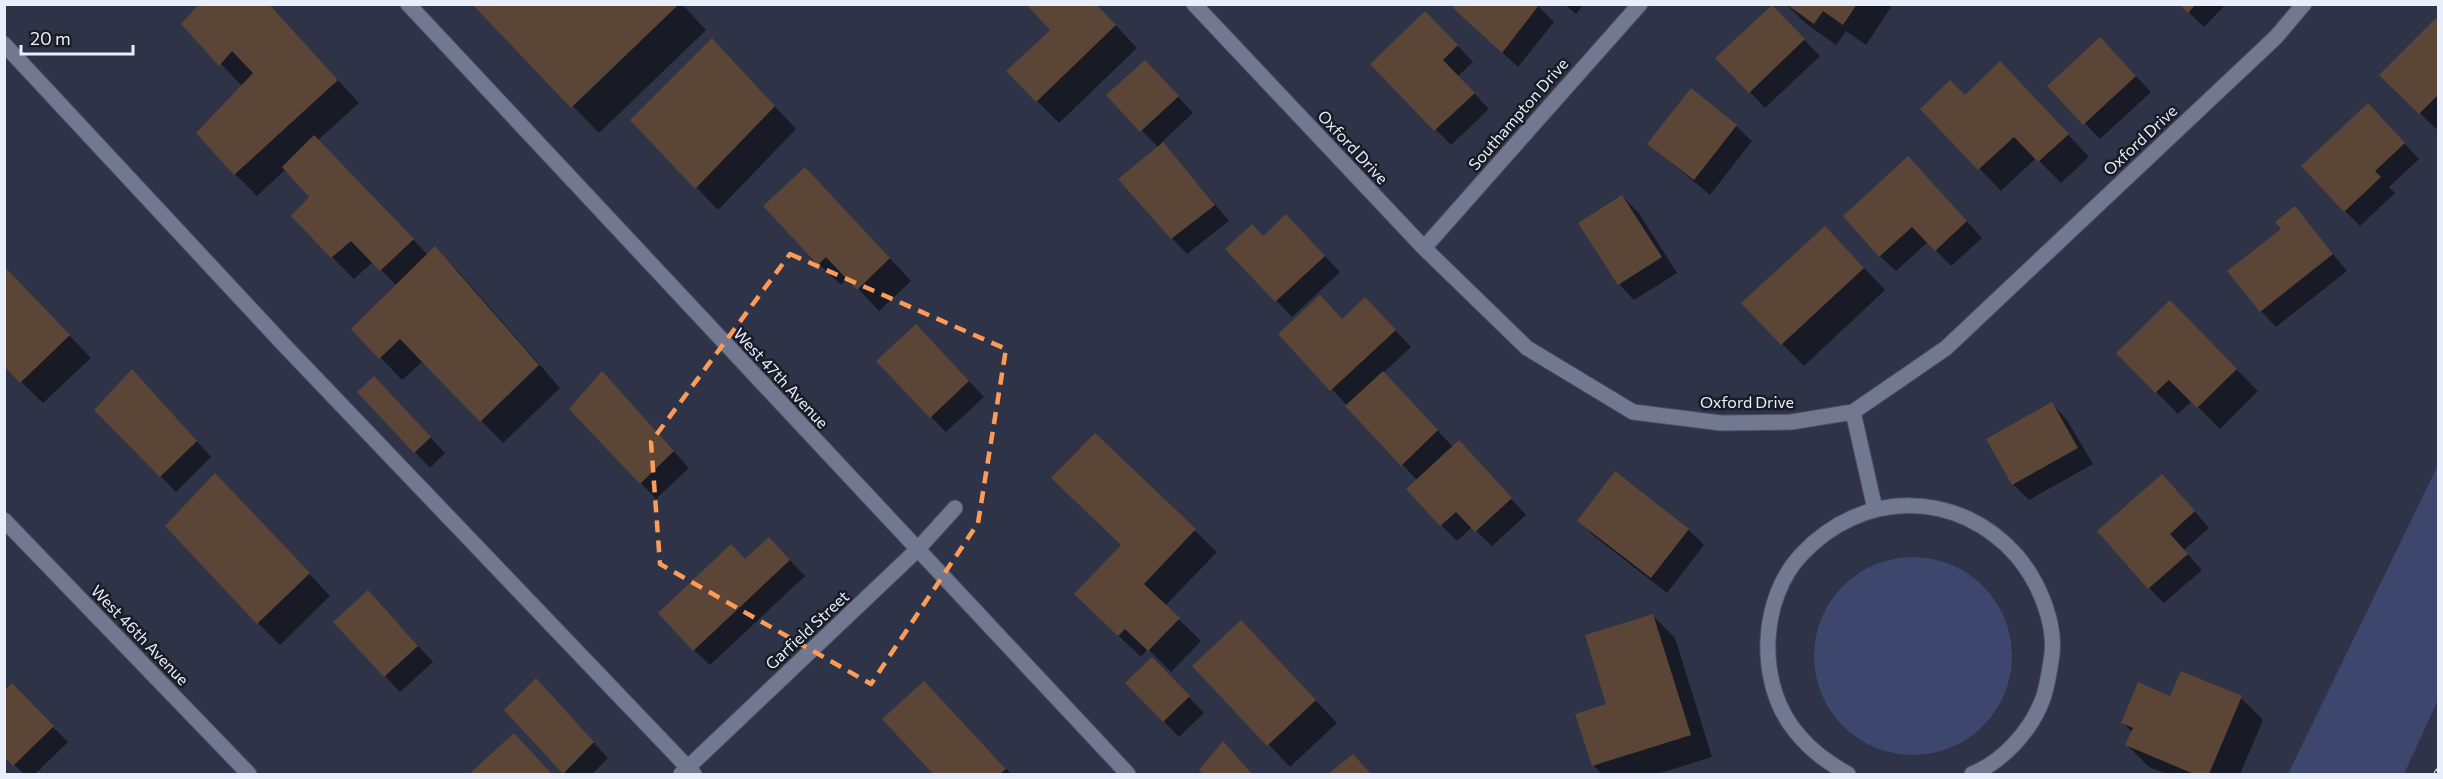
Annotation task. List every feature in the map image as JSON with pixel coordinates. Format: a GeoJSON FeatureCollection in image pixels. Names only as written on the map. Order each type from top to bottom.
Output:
{"type":"FeatureCollection","features":[{"type":"Feature","properties":{"kind":"street","name":"West 47th Avenue"},"geometry":{"type":"LineString","coordinates":[[408,4],[1128,774]]}},
{"type":"Feature","properties":{"kind":"street","name":"Oxford Drive"},"geometry":{"type":"LineString","coordinates":[[1194,4],[1424,248],[1527,348],[1633,412],[1721,423],[1791,422],[1853,412],[1946,348],[2276,37],[2304,4]]}},
{"type":"Feature","properties":{"kind":"street","name":"Southampton Drive"},"geometry":{"type":"LineString","coordinates":[[1424,248],[1640,4]]}},
{"type":"Feature","properties":{"kind":"street"},"geometry":{"type":"LineString","coordinates":[[4,44],[286,347],[688,772]]}},
{"type":"Feature","properties":{"kind":"street"},"geometry":{"type":"LineString","coordinates":[[1853,412],[1875,509]]}},
{"type":"Feature","properties":{"kind":"street"},"geometry":{"type":"LineString","coordinates":[[1848,774],[1818,757],[1789,723],[1772,682],[1767,638],[1777,594],[1800,556],[1834,526],[1875,509],[1919,505],[1963,515],[2001,538],[2031,572],[2048,613],[2052,657],[2043,700],[2020,739],[1986,768],[1972,774]]}},
{"type":"Feature","properties":{"kind":"street","name":"Garfield Street"},"geometry":{"type":"LineString","coordinates":[[688,772],[917,550],[955,508]]}},
{"type":"Feature","properties":{"kind":"street","name":"West 46th Avenue"},"geometry":{"type":"LineString","coordinates":[[4,520],[249,774]]}},
{"type":"Feature","properties":{"kind":"highlighted area"},"geometry":{"type":"Polygon","coordinates":[[[790,254],[1006,349],[978,523],[871,684],[660,564],[651,442],[790,254]]]}},
{"type":"Feature","properties":{"kind":"shaded area"},"geometry":{"type":"Polygon","coordinates":[[[2438,465],[2438,700],[2404,774],[2288,774],[2438,465]]]}},
{"type":"Feature","properties":{"kind":"shaded area"},"geometry":{"type":"Polygon","coordinates":[[[1913,557],[1942,561],[1960,569],[1983,586],[2000,609],[2008,627],[2012,656],[2008,685],[2000,703],[1983,726],[1960,743],[1942,751],[1913,755],[1884,751],[1866,743],[1843,726],[1826,703],[1818,685],[1814,656],[1818,627],[1826,609],[1843,586],[1866,569],[1884,561],[1913,557]]]}},
{"type":"Feature","properties":{"kind":"building"},"geometry":{"type":"Polygon","coordinates":[[[199,4],[269,4],[338,80],[234,175],[196,133],[253,73],[232,51],[219,66],[181,24],[199,4]]]}},
{"type":"Feature","properties":{"kind":"building"},"geometry":{"type":"Polygon","coordinates":[[[472,4],[679,4],[571,108],[472,4]]]}},
{"type":"Feature","properties":{"kind":"building"},"geometry":{"type":"Polygon","coordinates":[[[1026,4],[1096,4],[1116,25],[1036,102],[1006,71],[1050,30],[1026,4]]]}},
{"type":"Feature","properties":{"kind":"building"},"geometry":{"type":"Polygon","coordinates":[[[1456,4],[1539,5],[1502,53],[1453,8],[1456,4]]]}},
{"type":"Feature","properties":{"kind":"building"},"geometry":{"type":"Polygon","coordinates":[[[1786,4],[1857,4],[1843,25],[1823,11],[1814,24],[1786,4]]]}},
{"type":"Feature","properties":{"kind":"building"},"geometry":{"type":"Polygon","coordinates":[[[2179,4],[2196,4],[2188,13],[2179,4]]]}},
{"type":"Feature","properties":{"kind":"building"},"geometry":{"type":"Polygon","coordinates":[[[1772,5],[1805,39],[1749,93],[1715,58],[1772,5]]]}},
{"type":"Feature","properties":{"kind":"building"},"geometry":{"type":"Polygon","coordinates":[[[1425,11],[1458,45],[1443,60],[1475,93],[1434,131],[1370,64],[1425,11]]]}},
{"type":"Feature","properties":{"kind":"building"},"geometry":{"type":"Polygon","coordinates":[[[2436,18],[2438,21],[2438,95],[2419,114],[2379,75],[2436,18]]]}},
{"type":"Feature","properties":{"kind":"building"},"geometry":{"type":"Polygon","coordinates":[[[2100,37],[2136,76],[2083,125],[2047,86],[2100,37]]]}},
{"type":"Feature","properties":{"kind":"building"},"geometry":{"type":"Polygon","coordinates":[[[712,38],[775,106],[695,189],[630,120],[712,38]]]}},
{"type":"Feature","properties":{"kind":"building"},"geometry":{"type":"Polygon","coordinates":[[[1145,60],[1179,96],[1140,132],[1106,95],[1145,60]]]}},
{"type":"Feature","properties":{"kind":"building"},"geometry":{"type":"Polygon","coordinates":[[[2000,61],[2069,134],[2038,162],[2014,137],[1978,170],[1920,109],[1950,80],[1965,95],[2000,61]]]}},
{"type":"Feature","properties":{"kind":"building"},"geometry":{"type":"Polygon","coordinates":[[[1691,88],[1737,125],[1694,180],[1647,144],[1691,88]]]}},
{"type":"Feature","properties":{"kind":"building"},"geometry":{"type":"Polygon","coordinates":[[[2368,103],[2405,143],[2375,171],[2381,177],[2344,212],[2301,166],[2368,103]]]}},
{"type":"Feature","properties":{"kind":"building"},"geometry":{"type":"Polygon","coordinates":[[[314,135],[414,239],[380,271],[351,241],[331,258],[291,216],[309,197],[282,167],[314,135]]]}},
{"type":"Feature","properties":{"kind":"building"},"geometry":{"type":"Polygon","coordinates":[[[1163,142],[1215,205],[1171,239],[1118,179],[1163,142]]]}},
{"type":"Feature","properties":{"kind":"building"},"geometry":{"type":"Polygon","coordinates":[[[1908,156],[1967,221],[1935,251],[1912,227],[1879,257],[1843,216],[1908,156]]]}},
{"type":"Feature","properties":{"kind":"building"},"geometry":{"type":"Polygon","coordinates":[[[805,167],[890,258],[857,290],[826,257],[818,265],[763,206],[805,167]]]}},
{"type":"Feature","properties":{"kind":"building"},"geometry":{"type":"Polygon","coordinates":[[[1622,195],[1662,257],[1618,285],[1578,223],[1622,195]]]}},
{"type":"Feature","properties":{"kind":"building"},"geometry":{"type":"Polygon","coordinates":[[[2295,206],[2333,254],[2260,312],[2227,271],[2281,229],[2275,222],[2295,206]]]}},
{"type":"Feature","properties":{"kind":"building"},"geometry":{"type":"Polygon","coordinates":[[[1286,214],[1325,256],[1275,302],[1225,249],[1252,224],[1263,236],[1286,214]]]}},
{"type":"Feature","properties":{"kind":"building"},"geometry":{"type":"Polygon","coordinates":[[[1825,226],[1864,268],[1781,345],[1741,303],[1825,226]]]}},
{"type":"Feature","properties":{"kind":"building"},"geometry":{"type":"Polygon","coordinates":[[[435,246],[539,365],[480,422],[400,339],[379,359],[351,329],[435,246]]]}},
{"type":"Feature","properties":{"kind":"building"},"geometry":{"type":"Polygon","coordinates":[[[4,266],[70,335],[20,383],[4,366],[4,266]]]}},
{"type":"Feature","properties":{"kind":"building"},"geometry":{"type":"Polygon","coordinates":[[[1320,295],[1342,319],[1365,297],[1396,330],[1330,391],[1278,334],[1320,295]]]}},
{"type":"Feature","properties":{"kind":"building"},"geometry":{"type":"Polygon","coordinates":[[[2170,300],[2237,369],[2197,408],[2169,380],[2155,393],[2116,353],[2170,300]]]}},
{"type":"Feature","properties":{"kind":"building"},"geometry":{"type":"Polygon","coordinates":[[[916,324],[969,381],[930,418],[876,361],[916,324]]]}},
{"type":"Feature","properties":{"kind":"building"},"geometry":{"type":"Polygon","coordinates":[[[132,369],[197,441],[160,477],[94,410],[132,369]]]}},
{"type":"Feature","properties":{"kind":"building"},"geometry":{"type":"Polygon","coordinates":[[[602,371],[674,451],[640,484],[569,409],[602,371]]]}},
{"type":"Feature","properties":{"kind":"building"},"geometry":{"type":"Polygon","coordinates":[[[1383,371],[1438,430],[1401,466],[1345,406],[1383,371]]]}},
{"type":"Feature","properties":{"kind":"building"},"geometry":{"type":"Polygon","coordinates":[[[374,376],[431,437],[414,453],[357,392],[374,376]]]}},
{"type":"Feature","properties":{"kind":"building"},"geometry":{"type":"Polygon","coordinates":[[[2052,402],[2078,448],[2012,485],[1986,439],[2052,402]]]}},
{"type":"Feature","properties":{"kind":"building"},"geometry":{"type":"Polygon","coordinates":[[[1095,433],[1196,529],[1144,584],[1180,618],[1148,651],[1125,629],[1118,636],[1074,594],[1121,545],[1051,478],[1095,433]]]}},
{"type":"Feature","properties":{"kind":"building"},"geometry":{"type":"Polygon","coordinates":[[[1459,440],[1512,498],[1475,532],[1456,512],[1440,526],[1406,489],[1459,440]]]}},
{"type":"Feature","properties":{"kind":"building"},"geometry":{"type":"Polygon","coordinates":[[[1615,471],[1689,529],[1651,578],[1577,521],[1615,471]]]}},
{"type":"Feature","properties":{"kind":"building"},"geometry":{"type":"Polygon","coordinates":[[[215,473],[310,573],[257,624],[165,526],[215,473]]]}},
{"type":"Feature","properties":{"kind":"building"},"geometry":{"type":"Polygon","coordinates":[[[2162,474],[2195,511],[2170,534],[2188,554],[2148,589],[2097,531],[2162,474]]]}},
{"type":"Feature","properties":{"kind":"building"},"geometry":{"type":"Polygon","coordinates":[[[769,537],[790,560],[693,651],[658,613],[731,544],[745,559],[769,537]]]}},
{"type":"Feature","properties":{"kind":"building"},"geometry":{"type":"Polygon","coordinates":[[[368,590],[418,646],[384,677],[333,622],[368,590]]]}},
{"type":"Feature","properties":{"kind":"building"},"geometry":{"type":"Polygon","coordinates":[[[1653,614],[1691,735],[1592,766],[1575,714],[1606,704],[1585,635],[1653,614]]]}},
{"type":"Feature","properties":{"kind":"building"},"geometry":{"type":"Polygon","coordinates":[[[1241,620],[1316,700],[1267,746],[1192,666],[1241,620]]]}},
{"type":"Feature","properties":{"kind":"building"},"geometry":{"type":"Polygon","coordinates":[[[1152,657],[1190,696],[1163,722],[1125,683],[1152,657]]]}},
{"type":"Feature","properties":{"kind":"building"},"geometry":{"type":"Polygon","coordinates":[[[2181,671],[2242,696],[2209,774],[2194,774],[2125,745],[2133,728],[2121,723],[2138,682],[2170,696],[2181,671]]]}},
{"type":"Feature","properties":{"kind":"building"},"geometry":{"type":"Polygon","coordinates":[[[536,678],[594,742],[563,774],[504,710],[536,678]]]}},
{"type":"Feature","properties":{"kind":"building"},"geometry":{"type":"Polygon","coordinates":[[[924,681],[1006,769],[1000,774],[933,774],[882,719],[924,681]]]}},
{"type":"Feature","properties":{"kind":"building"},"geometry":{"type":"Polygon","coordinates":[[[12,683],[54,726],[13,766],[4,757],[4,691],[12,683]]]}},
{"type":"Feature","properties":{"kind":"building"},"geometry":{"type":"Polygon","coordinates":[[[514,733],[551,773],[469,774],[514,733]]]}},
{"type":"Feature","properties":{"kind":"building"},"geometry":{"type":"Polygon","coordinates":[[[1223,741],[1252,774],[1203,774],[1199,770],[1223,741]]]}},
{"type":"Feature","properties":{"kind":"building"},"geometry":{"type":"Polygon","coordinates":[[[1353,754],[1371,774],[1328,774],[1353,754]]]}}]}
